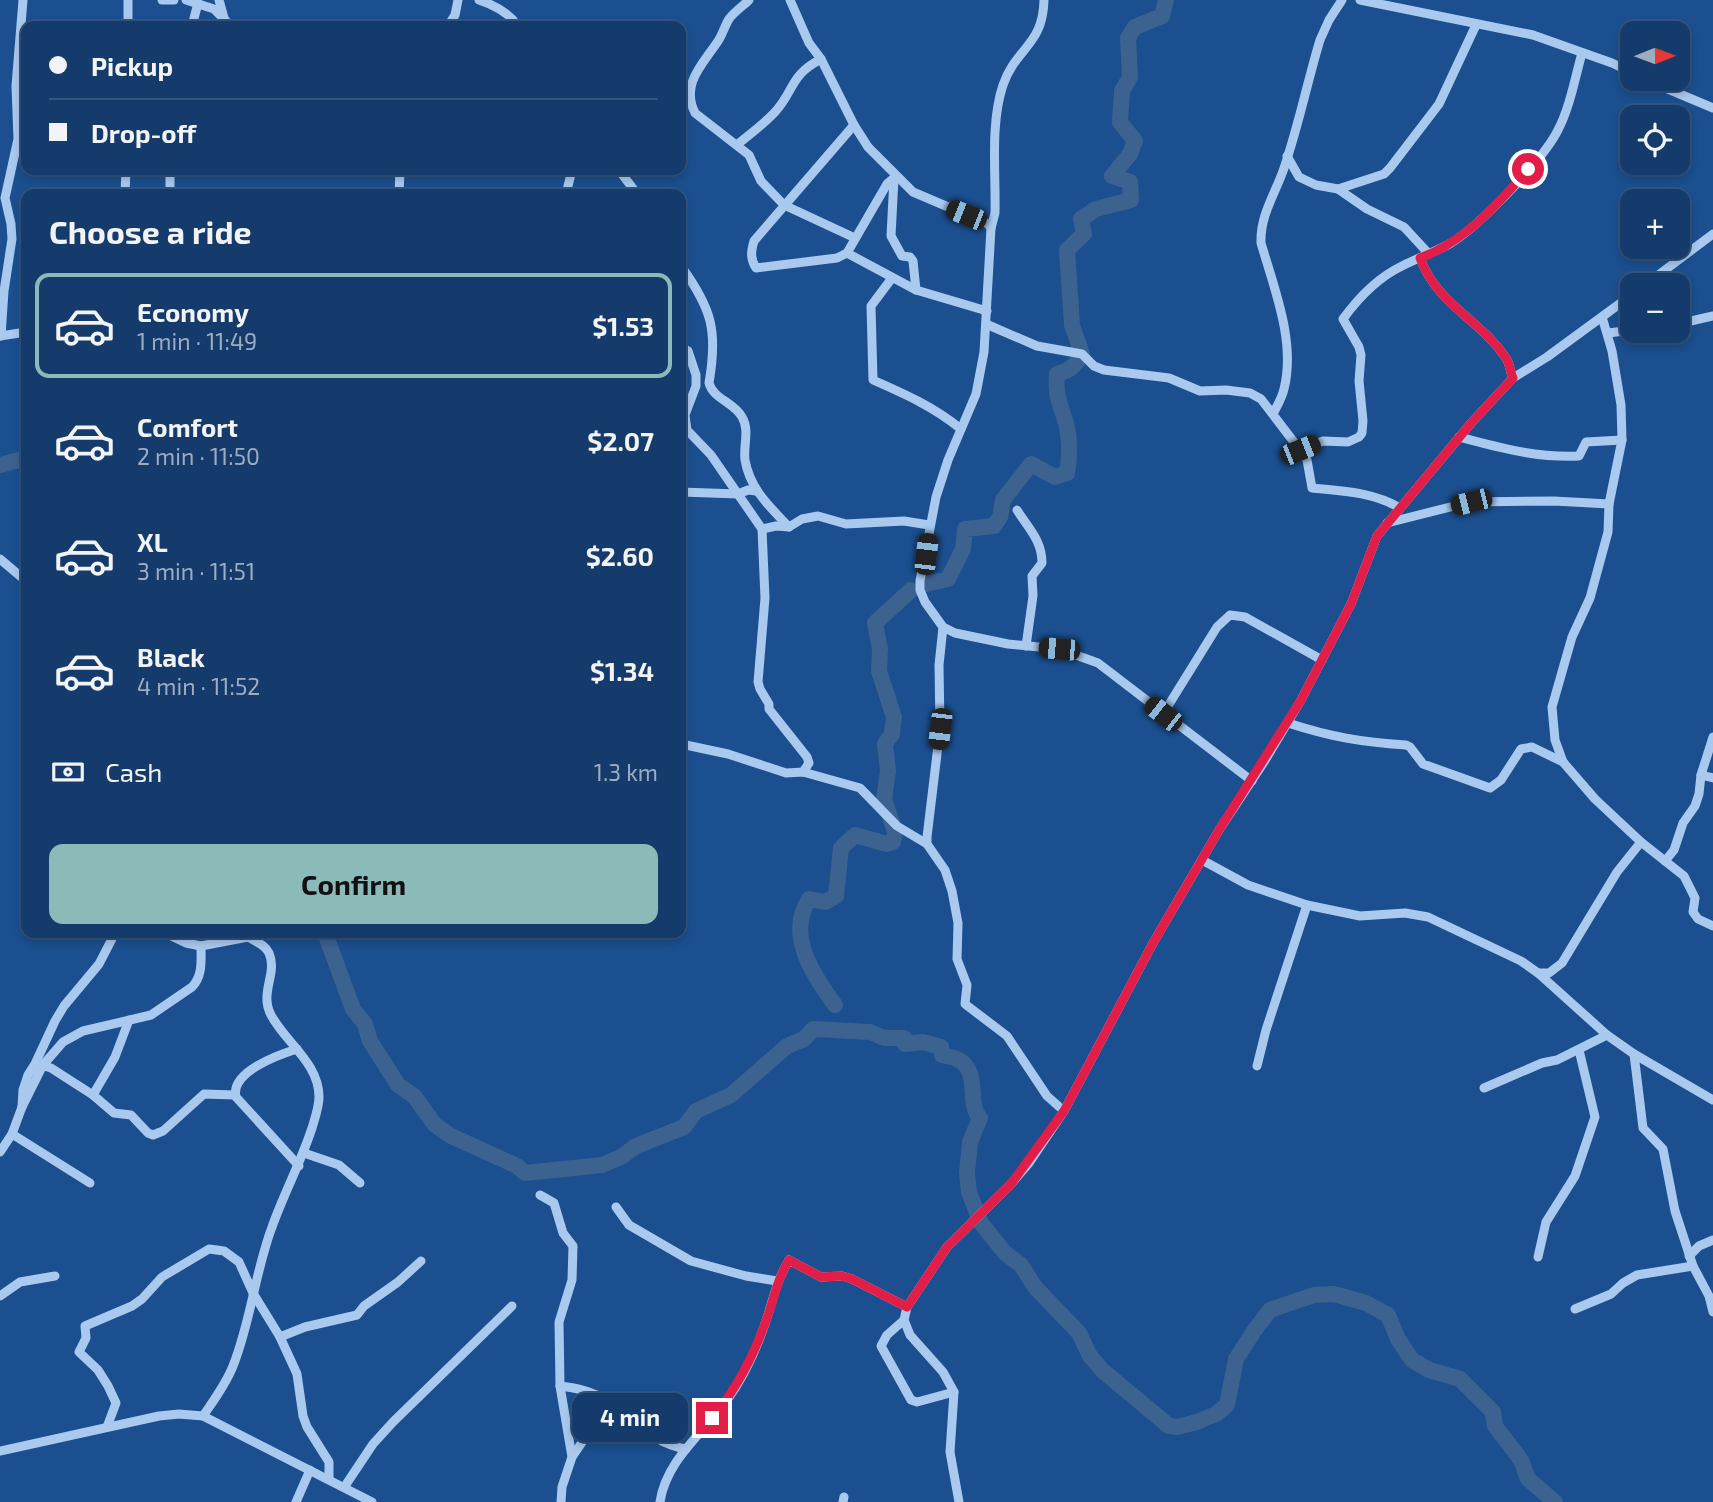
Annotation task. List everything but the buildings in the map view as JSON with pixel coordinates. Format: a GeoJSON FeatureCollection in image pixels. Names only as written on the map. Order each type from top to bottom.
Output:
{"type":"FeatureCollection","features":[{"type":"Feature","properties":{"kind":"street"},"geometry":{"type":"LineString","coordinates":[[21,21],[23,0]]}},
{"type":"Feature","properties":{"kind":"street"},"geometry":{"type":"LineString","coordinates":[[128,0],[128,21]]}},
{"type":"Feature","properties":{"kind":"street"},"geometry":{"type":"LineString","coordinates":[[162,0],[174,0]]}},
{"type":"Feature","properties":{"kind":"street"},"geometry":{"type":"LineString","coordinates":[[186,0],[214,9],[226,21]]}},
{"type":"Feature","properties":{"kind":"street"},"geometry":{"type":"LineString","coordinates":[[219,0],[227,21]]}},
{"type":"Feature","properties":{"kind":"street"},"geometry":{"type":"LineString","coordinates":[[452,21],[456,15],[458,0]]}},
{"type":"Feature","properties":{"kind":"street"},"geometry":{"type":"LineString","coordinates":[[479,0],[491,4],[514,21]]}},
{"type":"Feature","properties":{"kind":"street"},"geometry":{"type":"LineString","coordinates":[[749,0],[730,17],[718,42],[697,67],[690,87],[692,107],[695,113],[748,155],[768,190],[783,205],[855,238]]}},
{"type":"Feature","properties":{"kind":"street"},"geometry":{"type":"LineString","coordinates":[[790,0],[809,43],[821,59],[868,147],[895,177],[913,192],[988,224],[991,228]]}},
{"type":"Feature","properties":{"kind":"street"},"geometry":{"type":"LineString","coordinates":[[1044,0],[1039,31],[1018,57],[1003,85],[996,131],[995,213],[991,228],[984,352],[976,394],[948,460],[929,525],[920,590],[943,627],[955,633],[1059,649],[1098,663],[1252,780]]}},
{"type":"Feature","properties":{"kind":"street"},"geometry":{"type":"LineString","coordinates":[[1273,414],[1284,391],[1286,338],[1283,318],[1261,243],[1262,220],[1287,156],[1320,40],[1342,0]]}},
{"type":"Feature","properties":{"kind":"street"},"geometry":{"type":"LineString","coordinates":[[1363,1],[1533,35],[1620,68]]}},
{"type":"Feature","properties":{"kind":"street"},"geometry":{"type":"LineString","coordinates":[[193,21],[198,3]]}},
{"type":"Feature","properties":{"kind":"street"},"geometry":{"type":"LineString","coordinates":[[21,25],[16,86],[18,139],[5,198],[12,239],[0,336],[21,333]]}},
{"type":"Feature","properties":{"kind":"street"},"geometry":{"type":"LineString","coordinates":[[1338,189],[1384,174],[1391,168],[1439,104],[1476,25]]}},
{"type":"Feature","properties":{"kind":"street"},"geometry":{"type":"LineString","coordinates":[[1300,450],[1323,441],[1348,442],[1359,437],[1363,421],[1359,381],[1361,355],[1359,346],[1343,319],[1367,289],[1400,267],[1453,242],[1516,184],[1559,128],[1583,53]]}},
{"type":"Feature","properties":{"kind":"street"},"geometry":{"type":"LineString","coordinates":[[737,145],[776,111],[795,78],[821,59]]}},
{"type":"Feature","properties":{"kind":"street"},"geometry":{"type":"LineString","coordinates":[[1673,91],[1713,108]]}},
{"type":"Feature","properties":{"kind":"street"},"geometry":{"type":"LineString","coordinates":[[854,125],[754,241],[751,251],[752,262],[756,268],[837,258],[848,253],[887,184],[895,177]]}},
{"type":"Feature","properties":{"kind":"street"},"geometry":{"type":"LineString","coordinates":[[1287,156],[1299,177],[1316,185],[1338,189],[1367,209],[1404,228],[1424,256],[1426,275],[1439,293],[1504,356],[1513,378]]}},
{"type":"Feature","properties":{"kind":"street"},"geometry":{"type":"LineString","coordinates":[[895,177],[891,236],[902,256],[910,257],[913,261],[916,290]]}},
{"type":"Feature","properties":{"kind":"street"},"geometry":{"type":"LineString","coordinates":[[1662,273],[1713,234]]}},
{"type":"Feature","properties":{"kind":"street"},"geometry":{"type":"LineString","coordinates":[[848,253],[916,290],[987,311]]}},
{"type":"Feature","properties":{"kind":"street"},"geometry":{"type":"LineString","coordinates":[[686,273],[707,310],[714,338],[710,388],[735,407],[744,419],[747,440],[744,458],[756,491],[789,527]]}},
{"type":"Feature","properties":{"kind":"street"},"geometry":{"type":"LineString","coordinates":[[892,278],[871,306],[873,380],[916,399],[961,429]]}},
{"type":"Feature","properties":{"kind":"street"},"geometry":{"type":"LineString","coordinates":[[959,1502],[950,1452],[954,1392],[943,1373],[910,1335],[904,1320],[907,1307],[947,1247],[1011,1184],[1064,1111],[1153,943],[1288,723],[1351,604],[1369,552],[1387,523],[1513,378],[1620,304]]}},
{"type":"Feature","properties":{"kind":"street"},"geometry":{"type":"LineString","coordinates":[[1690,321],[1713,316]]}},
{"type":"Feature","properties":{"kind":"street"},"geometry":{"type":"LineString","coordinates":[[1602,317],[1608,333],[1621,405],[1622,440],[1609,504],[1608,532],[1590,598],[1572,637],[1552,707],[1555,740],[1563,762],[1595,799],[1641,842],[1684,876],[1695,898],[1693,912],[1698,919],[1713,926]]}},
{"type":"Feature","properties":{"kind":"street"},"geometry":{"type":"LineString","coordinates":[[986,324],[1037,346],[1082,354],[1094,366],[1104,370],[1168,379],[1200,391],[1250,393],[1261,399],[1307,460],[1312,488],[1359,493],[1387,500],[1400,508]]}},
{"type":"Feature","properties":{"kind":"street"},"geometry":{"type":"LineString","coordinates":[[1608,333],[1620,332]]}},
{"type":"Feature","properties":{"kind":"street"},"geometry":{"type":"LineString","coordinates":[[686,350],[696,375],[696,386],[686,412]]}},
{"type":"Feature","properties":{"kind":"street"},"geometry":{"type":"LineString","coordinates":[[686,422],[687,430],[710,455],[762,529],[765,598],[758,682],[769,709],[807,757],[809,763],[803,772]]}},
{"type":"Feature","properties":{"kind":"street"},"geometry":{"type":"LineString","coordinates":[[1459,438],[1516,452],[1551,457],[1579,456],[1586,442],[1592,440],[1622,440]]}},
{"type":"Feature","properties":{"kind":"street"},"geometry":{"type":"LineString","coordinates":[[686,492],[738,494],[748,489],[756,491]]}},
{"type":"Feature","properties":{"kind":"street"},"geometry":{"type":"LineString","coordinates":[[1387,523],[1471,502],[1554,501],[1609,504]]}},
{"type":"Feature","properties":{"kind":"street"},"geometry":{"type":"LineString","coordinates":[[1017,510],[1035,534],[1042,555],[1042,563],[1032,576],[1034,596],[1026,646]]}},
{"type":"Feature","properties":{"kind":"street"},"geometry":{"type":"LineString","coordinates":[[762,529],[789,527],[802,519],[818,516],[846,524],[904,521],[929,525]]}},
{"type":"Feature","properties":{"kind":"street"},"geometry":{"type":"LineString","coordinates":[[0,559],[21,577]]}},
{"type":"Feature","properties":{"kind":"street"},"geometry":{"type":"LineString","coordinates":[[1163,714],[1217,627],[1230,615],[1245,617],[1322,660]]}},
{"type":"Feature","properties":{"kind":"street"},"geometry":{"type":"LineString","coordinates":[[927,845],[940,729],[939,665],[943,627]]}},
{"type":"Feature","properties":{"kind":"street"},"geometry":{"type":"LineString","coordinates":[[1288,723],[1356,742],[1410,747],[1423,764],[1490,788],[1501,780],[1521,748],[1532,747],[1563,762]]}},
{"type":"Feature","properties":{"kind":"street"},"geometry":{"type":"LineString","coordinates":[[1665,861],[1674,850],[1683,823],[1695,806],[1713,737]]}},
{"type":"Feature","properties":{"kind":"street"},"geometry":{"type":"LineString","coordinates":[[686,745],[727,754],[786,774],[803,772],[860,788],[897,826],[927,845],[945,870],[952,891],[958,923],[957,959],[967,985],[965,1004],[1006,1037],[1047,1096],[1064,1111]]}},
{"type":"Feature","properties":{"kind":"street"},"geometry":{"type":"LineString","coordinates":[[1701,775],[1713,778]]}},
{"type":"Feature","properties":{"kind":"street"},"geometry":{"type":"LineString","coordinates":[[1538,973],[1549,973],[1562,963],[1617,872],[1641,842]]}},
{"type":"Feature","properties":{"kind":"street"},"geometry":{"type":"LineString","coordinates":[[1202,860],[1248,885],[1307,905],[1360,916],[1405,913],[1428,917],[1521,961],[1607,1035],[1713,1100]]}},
{"type":"Feature","properties":{"kind":"street"},"geometry":{"type":"LineString","coordinates":[[1256,1066],[1307,905]]}},
{"type":"Feature","properties":{"kind":"street"},"geometry":{"type":"LineString","coordinates":[[39,1065],[55,1021],[99,964],[112,938]]}},
{"type":"Feature","properties":{"kind":"street"},"geometry":{"type":"LineString","coordinates":[[176,938],[201,946],[234,938]]}},
{"type":"Feature","properties":{"kind":"street"},"geometry":{"type":"LineString","coordinates":[[203,1416],[232,1368],[272,1227],[304,1153],[319,1099],[314,1076],[267,1006],[271,963],[268,952],[251,938]]}},
{"type":"Feature","properties":{"kind":"street"},"geometry":{"type":"LineString","coordinates":[[0,1152],[12,1134],[22,1107],[25,1081],[39,1065],[73,1035],[151,1015],[197,983],[201,968],[201,946]]}},
{"type":"Feature","properties":{"kind":"street"},"geometry":{"type":"LineString","coordinates":[[93,1095],[115,1057],[129,1020]]}},
{"type":"Feature","properties":{"kind":"street"},"geometry":{"type":"LineString","coordinates":[[1484,1088],[1579,1050],[1607,1035]]}},
{"type":"Feature","properties":{"kind":"street"},"geometry":{"type":"LineString","coordinates":[[296,1049],[259,1064],[235,1085],[235,1095],[299,1166]]}},
{"type":"Feature","properties":{"kind":"street"},"geometry":{"type":"LineString","coordinates":[[1538,1257],[1546,1222],[1575,1176],[1595,1117],[1579,1050]]}},
{"type":"Feature","properties":{"kind":"street"},"geometry":{"type":"LineString","coordinates":[[1634,1054],[1643,1128],[1663,1149],[1675,1212],[1689,1256],[1709,1296],[1713,1312]]}},
{"type":"Feature","properties":{"kind":"street"},"geometry":{"type":"LineString","coordinates":[[39,1065],[93,1095],[114,1113],[131,1115],[152,1135],[163,1131],[204,1094],[235,1095]]}},
{"type":"Feature","properties":{"kind":"street"},"geometry":{"type":"LineString","coordinates":[[12,1134],[90,1183]]}},
{"type":"Feature","properties":{"kind":"street"},"geometry":{"type":"LineString","coordinates":[[304,1153],[339,1165],[359,1183]]}},
{"type":"Feature","properties":{"kind":"street"},"geometry":{"type":"LineString","coordinates":[[540,1195],[554,1203],[563,1234],[573,1246],[572,1280],[559,1322],[560,1386],[572,1457]]}},
{"type":"Feature","properties":{"kind":"street"},"geometry":{"type":"LineString","coordinates":[[616,1207],[629,1225],[691,1261],[746,1276],[777,1281]]}},
{"type":"Feature","properties":{"kind":"street"},"geometry":{"type":"LineString","coordinates":[[1689,1256],[1713,1240]]}},
{"type":"Feature","properties":{"kind":"street"},"geometry":{"type":"LineString","coordinates":[[107,1427],[116,1407],[115,1400],[97,1370],[79,1352],[86,1338],[87,1324],[132,1306],[162,1277],[209,1249],[224,1251],[239,1262],[253,1293],[280,1337],[297,1374],[303,1416],[329,1462],[329,1478]]}},
{"type":"Feature","properties":{"kind":"street"},"geometry":{"type":"LineString","coordinates":[[660,1502],[670,1471],[725,1403],[744,1373],[771,1305],[777,1281],[789,1260],[821,1277],[842,1276],[852,1279],[907,1307]]}},
{"type":"Feature","properties":{"kind":"street"},"geometry":{"type":"LineString","coordinates":[[280,1337],[305,1327],[357,1315],[364,1306],[398,1282],[421,1261]]}},
{"type":"Feature","properties":{"kind":"street"},"geometry":{"type":"LineString","coordinates":[[1575,1309],[1611,1294],[1637,1275],[1693,1266]]}},
{"type":"Feature","properties":{"kind":"street"},"geometry":{"type":"LineString","coordinates":[[0,1296],[20,1282],[55,1276]]}},
{"type":"Feature","properties":{"kind":"street"},"geometry":{"type":"LineString","coordinates":[[345,1486],[373,1444],[393,1422],[512,1306]]}},
{"type":"Feature","properties":{"kind":"street"},"geometry":{"type":"LineString","coordinates":[[904,1320],[887,1335],[881,1346],[911,1400],[916,1402],[954,1392]]}},
{"type":"Feature","properties":{"kind":"street"},"geometry":{"type":"LineString","coordinates":[[560,1386],[579,1388],[605,1399],[658,1440],[686,1449]]}},
{"type":"Feature","properties":{"kind":"street"},"geometry":{"type":"LineString","coordinates":[[561,1502],[562,1488],[572,1457],[589,1432],[605,1399]]}},
{"type":"Feature","properties":{"kind":"street"},"geometry":{"type":"LineString","coordinates":[[0,1451],[159,1416],[203,1416],[372,1502]]}},
{"type":"Feature","properties":{"kind":"street"},"geometry":{"type":"LineString","coordinates":[[296,1502],[310,1470]]}},
{"type":"Feature","properties":{"kind":"waterway"},"geometry":{"type":"LineString","coordinates":[[926,584],[948,579],[963,549],[965,529],[994,526],[1000,517],[1003,500],[1031,464],[1055,477],[1067,473],[1068,435],[1057,394],[1057,374],[1072,367],[1082,354],[1072,325],[1067,250],[1084,234],[1081,219],[1096,209],[1131,200],[1130,182],[1112,176],[1130,154],[1135,141],[1120,122],[1122,91],[1130,77],[1128,38],[1135,27],[1162,16],[1166,0]]}},
{"type":"Feature","properties":{"kind":"waterway"},"geometry":{"type":"LineString","coordinates":[[0,465],[21,459]]}},
{"type":"Feature","properties":{"kind":"waterway"},"geometry":{"type":"LineString","coordinates":[[835,1005],[811,968],[801,940],[800,927],[809,899],[825,902],[836,896],[841,848],[855,835],[887,844],[893,842],[895,832],[884,799],[888,771],[885,744],[892,734],[894,717],[879,671],[880,649],[875,623],[911,590]]}},
{"type":"Feature","properties":{"kind":"waterway"},"geometry":{"type":"LineString","coordinates":[[327,938],[353,1009],[365,1024],[370,1041],[398,1085],[414,1096],[435,1125],[451,1136],[517,1166],[525,1173],[602,1165],[621,1157],[636,1146],[684,1127],[696,1111],[731,1095],[787,1046],[804,1039],[813,1029],[870,1032],[884,1038],[904,1038],[905,1044],[923,1042],[941,1047],[942,1055],[957,1059],[966,1066],[972,1080],[974,1105],[980,1118],[970,1142],[967,1173],[969,1192],[981,1223],[1005,1253],[1021,1265],[1035,1287],[1079,1333],[1090,1356],[1103,1371],[1169,1426],[1177,1427],[1197,1422],[1216,1414],[1227,1405],[1236,1359],[1270,1310],[1314,1295],[1334,1294],[1366,1303],[1388,1315],[1398,1339],[1412,1360],[1429,1370],[1460,1379],[1493,1412],[1495,1426],[1521,1460],[1528,1479],[1555,1502]]}},
{"type":"Feature","properties":{"kind":"route"},"geometry":{"type":"LineString","coordinates":[[712,1418],[725,1403],[751,1359],[777,1281],[789,1260],[821,1277],[842,1276],[852,1279],[907,1307],[947,1247],[1011,1184],[1029,1163],[1064,1111],[1153,943],[1219,830],[1301,700],[1351,604],[1377,536],[1472,422],[1513,378],[1504,356],[1439,293],[1426,275],[1420,258],[1453,242],[1484,216],[1528,169]]}}]}
